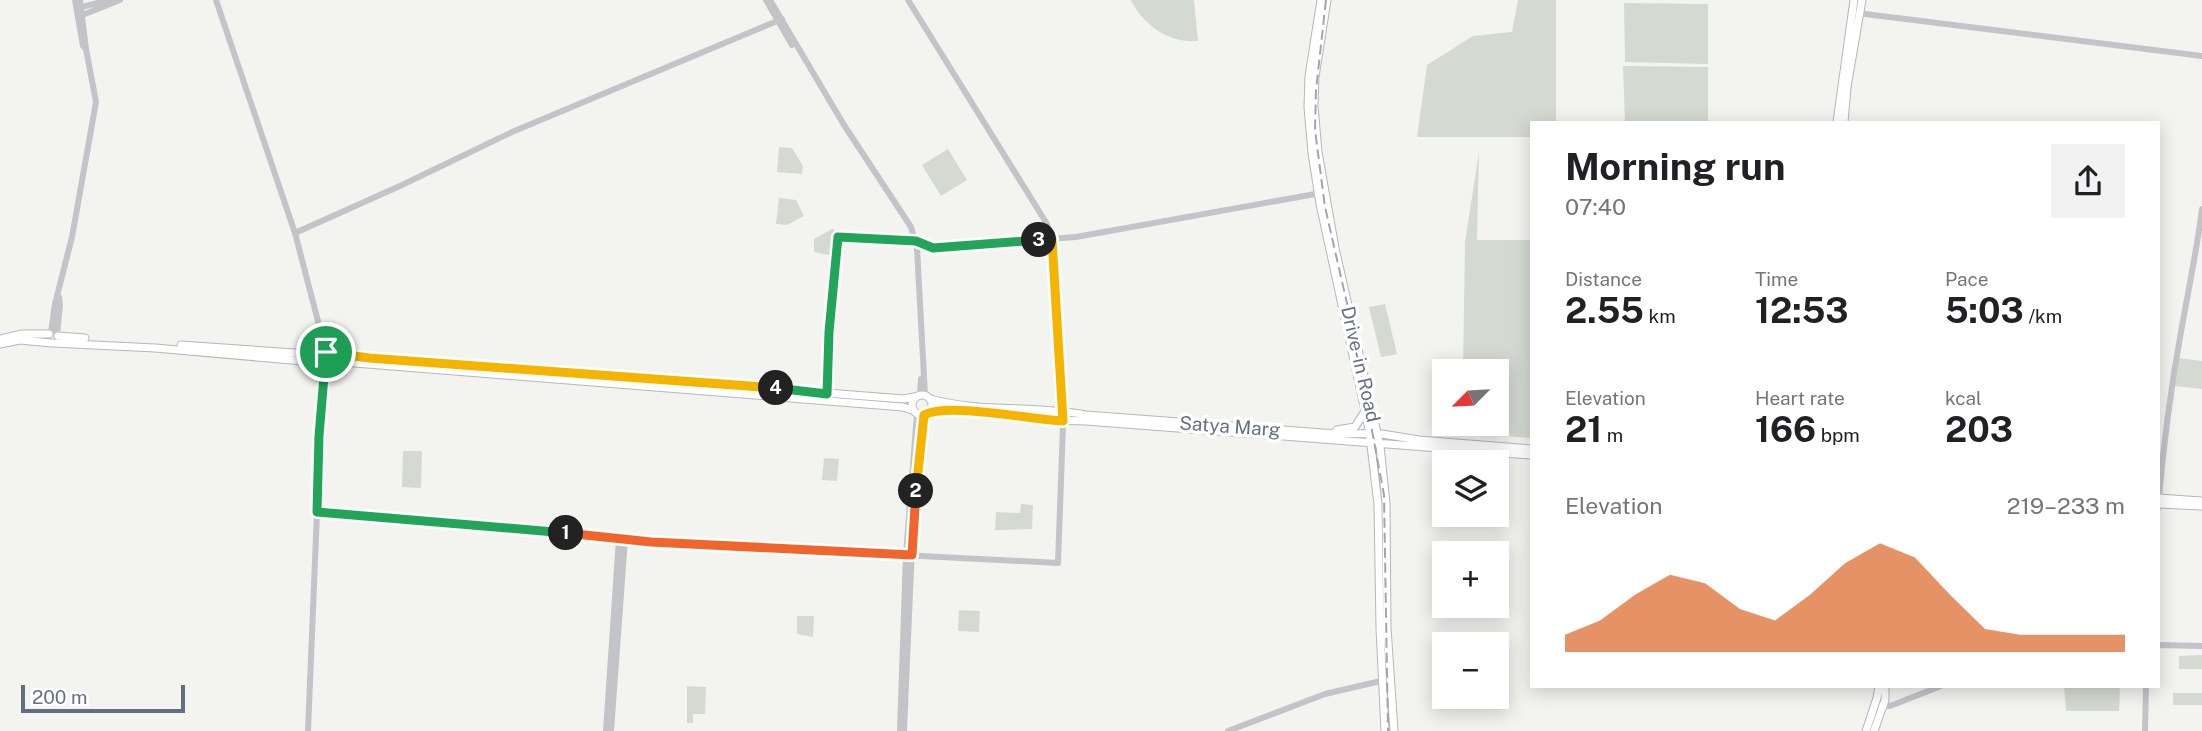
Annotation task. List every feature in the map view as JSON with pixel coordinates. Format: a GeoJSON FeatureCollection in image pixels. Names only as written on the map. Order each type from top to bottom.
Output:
{"type":"FeatureCollection","features":[{"type":"Feature","properties":{"kind":"main road","name":"Drive-in Road"},"geometry":{"type":"LineString","coordinates":[[1321,0],[1309,76],[1308,107],[1321,193],[1370,438],[1378,504],[1386,680],[1394,731]]}},
{"type":"Feature","properties":{"kind":"main road","name":"Drive-in Road"},"geometry":{"type":"LineString","coordinates":[[1327,0],[1315,76],[1314,106],[1321,193],[1379,438],[1387,528],[1385,731]]}},
{"type":"Feature","properties":{"kind":"main road"},"geometry":{"type":"LineString","coordinates":[[1844,121],[1856,13],[1854,0]]}},
{"type":"Feature","properties":{"kind":"main road"},"geometry":{"type":"LineString","coordinates":[[1837,121],[1856,13],[1862,0]]}},
{"type":"Feature","properties":{"kind":"main road"},"geometry":{"type":"LineString","coordinates":[[0,341],[30,334],[80,342],[326,363],[783,392]]}},
{"type":"Feature","properties":{"kind":"main road"},"geometry":{"type":"LineString","coordinates":[[53,337],[326,352],[369,358],[783,392]]}},
{"type":"Feature","properties":{"kind":"main road","name":"Satya Marg"},"geometry":{"type":"LineString","coordinates":[[783,392],[904,399],[922,396],[957,406],[1026,411],[1062,410],[1086,415],[1370,438]]}},
{"type":"Feature","properties":{"kind":"main road","name":"Satya Marg"},"geometry":{"type":"LineString","coordinates":[[783,392],[903,407],[921,413],[1006,414],[1063,421],[1530,449]]}},
{"type":"Feature","properties":{"kind":"main road"},"geometry":{"type":"LineString","coordinates":[[922,396],[933,405],[921,413],[911,403],[922,396]]}},
{"type":"Feature","properties":{"kind":"main road"},"geometry":{"type":"LineString","coordinates":[[1323,433],[1355,426],[1365,411]]}},
{"type":"Feature","properties":{"kind":"main road","name":"Satya Marg"},"geometry":{"type":"LineString","coordinates":[[1379,438],[1530,455]]}},
{"type":"Feature","properties":{"kind":"main road"},"geometry":{"type":"LineString","coordinates":[[2160,498],[2202,501]]}},
{"type":"Feature","properties":{"kind":"main road"},"geometry":{"type":"LineString","coordinates":[[2160,506],[2202,506]]}},
{"type":"Feature","properties":{"kind":"main road"},"geometry":{"type":"LineString","coordinates":[[1866,731],[1879,706],[1879,688]]}},
{"type":"Feature","properties":{"kind":"main road"},"geometry":{"type":"LineString","coordinates":[[1874,731],[1884,688]]}},
{"type":"Feature","properties":{"kind":"street"},"geometry":{"type":"LineString","coordinates":[[53,337],[58,295],[72,237],[96,102],[78,4],[109,0]]}},
{"type":"Feature","properties":{"kind":"street"},"geometry":{"type":"LineString","coordinates":[[80,16],[120,0]]}},
{"type":"Feature","properties":{"kind":"street"},"geometry":{"type":"LineString","coordinates":[[216,0],[295,233],[326,352],[319,436],[308,731]]}},
{"type":"Feature","properties":{"kind":"street"},"geometry":{"type":"LineString","coordinates":[[768,0],[841,127],[914,241],[922,396]]}},
{"type":"Feature","properties":{"kind":"street"},"geometry":{"type":"LineString","coordinates":[[317,512],[622,539],[1058,563],[1063,421],[1052,239],[1047,224],[908,0]]}},
{"type":"Feature","properties":{"kind":"street"},"geometry":{"type":"LineString","coordinates":[[1856,13],[2202,56]]}},
{"type":"Feature","properties":{"kind":"street"},"geometry":{"type":"LineString","coordinates":[[295,233],[414,180],[512,132],[779,20]]}},
{"type":"Feature","properties":{"kind":"street"},"geometry":{"type":"LineString","coordinates":[[827,394],[829,332],[838,237],[914,241],[933,248],[1076,237],[1321,193]]}},
{"type":"Feature","properties":{"kind":"street"},"geometry":{"type":"LineString","coordinates":[[2160,484],[2202,209]]}},
{"type":"Feature","properties":{"kind":"street"},"geometry":{"type":"LineString","coordinates":[[902,731],[909,555],[921,413]]}},
{"type":"Feature","properties":{"kind":"street"},"geometry":{"type":"LineString","coordinates":[[609,731],[622,539]]}},
{"type":"Feature","properties":{"kind":"street"},"geometry":{"type":"LineString","coordinates":[[2160,645],[2202,646]]}},
{"type":"Feature","properties":{"kind":"street"},"geometry":{"type":"LineString","coordinates":[[1228,731],[1325,694],[1386,680]]}},
{"type":"Feature","properties":{"kind":"street"},"geometry":{"type":"LineString","coordinates":[[1879,706],[1895,705],[1936,688]]}},
{"type":"Feature","properties":{"kind":"street"},"geometry":{"type":"LineString","coordinates":[[2145,731],[2146,688]]}},
{"type":"Feature","properties":{"kind":"shaded area"},"geometry":{"type":"Polygon","coordinates":[[[1132,0],[1194,0],[1198,41],[1167,36],[1143,18],[1132,0]]]}},
{"type":"Feature","properties":{"kind":"shaded area"},"geometry":{"type":"Polygon","coordinates":[[[1518,0],[1556,0],[1556,121],[1530,121],[1530,137],[1417,137],[1427,65],[1473,36],[1512,32],[1518,0]]]}},
{"type":"Feature","properties":{"kind":"shaded area"},"geometry":{"type":"Polygon","coordinates":[[[1624,3],[1708,4],[1708,64],[1625,62],[1624,3]]]}},
{"type":"Feature","properties":{"kind":"shaded area"},"geometry":{"type":"Polygon","coordinates":[[[1623,66],[1708,67],[1708,121],[1625,121],[1623,66]]]}},
{"type":"Feature","properties":{"kind":"shaded area"},"geometry":{"type":"Polygon","coordinates":[[[779,147],[792,148],[803,166],[802,174],[777,172],[779,147]]]}},
{"type":"Feature","properties":{"kind":"shaded area"},"geometry":{"type":"Polygon","coordinates":[[[948,149],[967,180],[941,196],[922,165],[948,149]]]}},
{"type":"Feature","properties":{"kind":"shaded area"},"geometry":{"type":"Polygon","coordinates":[[[1479,152],[1477,240],[1530,240],[1530,438],[1503,436],[1509,436],[1509,359],[1463,359],[1465,242],[1479,152]]]}},
{"type":"Feature","properties":{"kind":"shaded area"},"geometry":{"type":"Polygon","coordinates":[[[779,198],[796,200],[804,216],[787,225],[776,224],[779,198]]]}},
{"type":"Feature","properties":{"kind":"shaded area"},"geometry":{"type":"Polygon","coordinates":[[[832,229],[833,256],[814,252],[814,239],[832,229]]]}},
{"type":"Feature","properties":{"kind":"shaded area"},"geometry":{"type":"Polygon","coordinates":[[[1385,304],[1397,354],[1381,357],[1369,307],[1385,304]]]}},
{"type":"Feature","properties":{"kind":"shaded area"},"geometry":{"type":"Polygon","coordinates":[[[2179,358],[2202,361],[2202,389],[2175,386],[2179,358]]]}},
{"type":"Feature","properties":{"kind":"shaded area"},"geometry":{"type":"Polygon","coordinates":[[[403,451],[422,451],[421,488],[402,487],[403,451]]]}},
{"type":"Feature","properties":{"kind":"shaded area"},"geometry":{"type":"Polygon","coordinates":[[[824,458],[839,459],[837,481],[822,480],[824,458]]]}},
{"type":"Feature","properties":{"kind":"shaded area"},"geometry":{"type":"Polygon","coordinates":[[[1021,504],[1033,505],[1032,529],[995,530],[996,512],[1020,513],[1021,504]]]}},
{"type":"Feature","properties":{"kind":"shaded area"},"geometry":{"type":"Polygon","coordinates":[[[959,610],[980,611],[979,632],[958,631],[959,610]]]}},
{"type":"Feature","properties":{"kind":"shaded area"},"geometry":{"type":"Polygon","coordinates":[[[797,616],[814,616],[813,637],[797,634],[797,616]]]}},
{"type":"Feature","properties":{"kind":"shaded area"},"geometry":{"type":"Polygon","coordinates":[[[2202,655],[2202,669],[2179,669],[2179,656],[2202,655]]]}},
{"type":"Feature","properties":{"kind":"shaded area"},"geometry":{"type":"Polygon","coordinates":[[[687,686],[706,687],[705,714],[693,714],[693,723],[687,723],[687,686]]]}},
{"type":"Feature","properties":{"kind":"shaded area"},"geometry":{"type":"Polygon","coordinates":[[[2064,688],[2120,688],[2119,711],[2066,711],[2064,688]]]}},
{"type":"Feature","properties":{"kind":"shaded area"},"geometry":{"type":"Polygon","coordinates":[[[2173,693],[2202,693],[2202,705],[2173,705],[2173,693]]]}},
{"type":"Feature","properties":{"kind":"railway"},"geometry":{"type":"LineString","coordinates":[[1326,0],[1316,90],[1315,130],[1325,207],[1354,334],[1384,495],[1388,731]]}},
{"type":"Feature","properties":{"kind":"route"},"geometry":{"type":"LineString","coordinates":[[838,237],[916,241],[933,248],[1052,239],[1063,421],[958,411],[930,412],[924,415],[912,555],[651,542],[512,527],[317,512],[319,436],[326,352],[369,358],[780,388],[827,394],[829,332],[838,237]]}}]}
